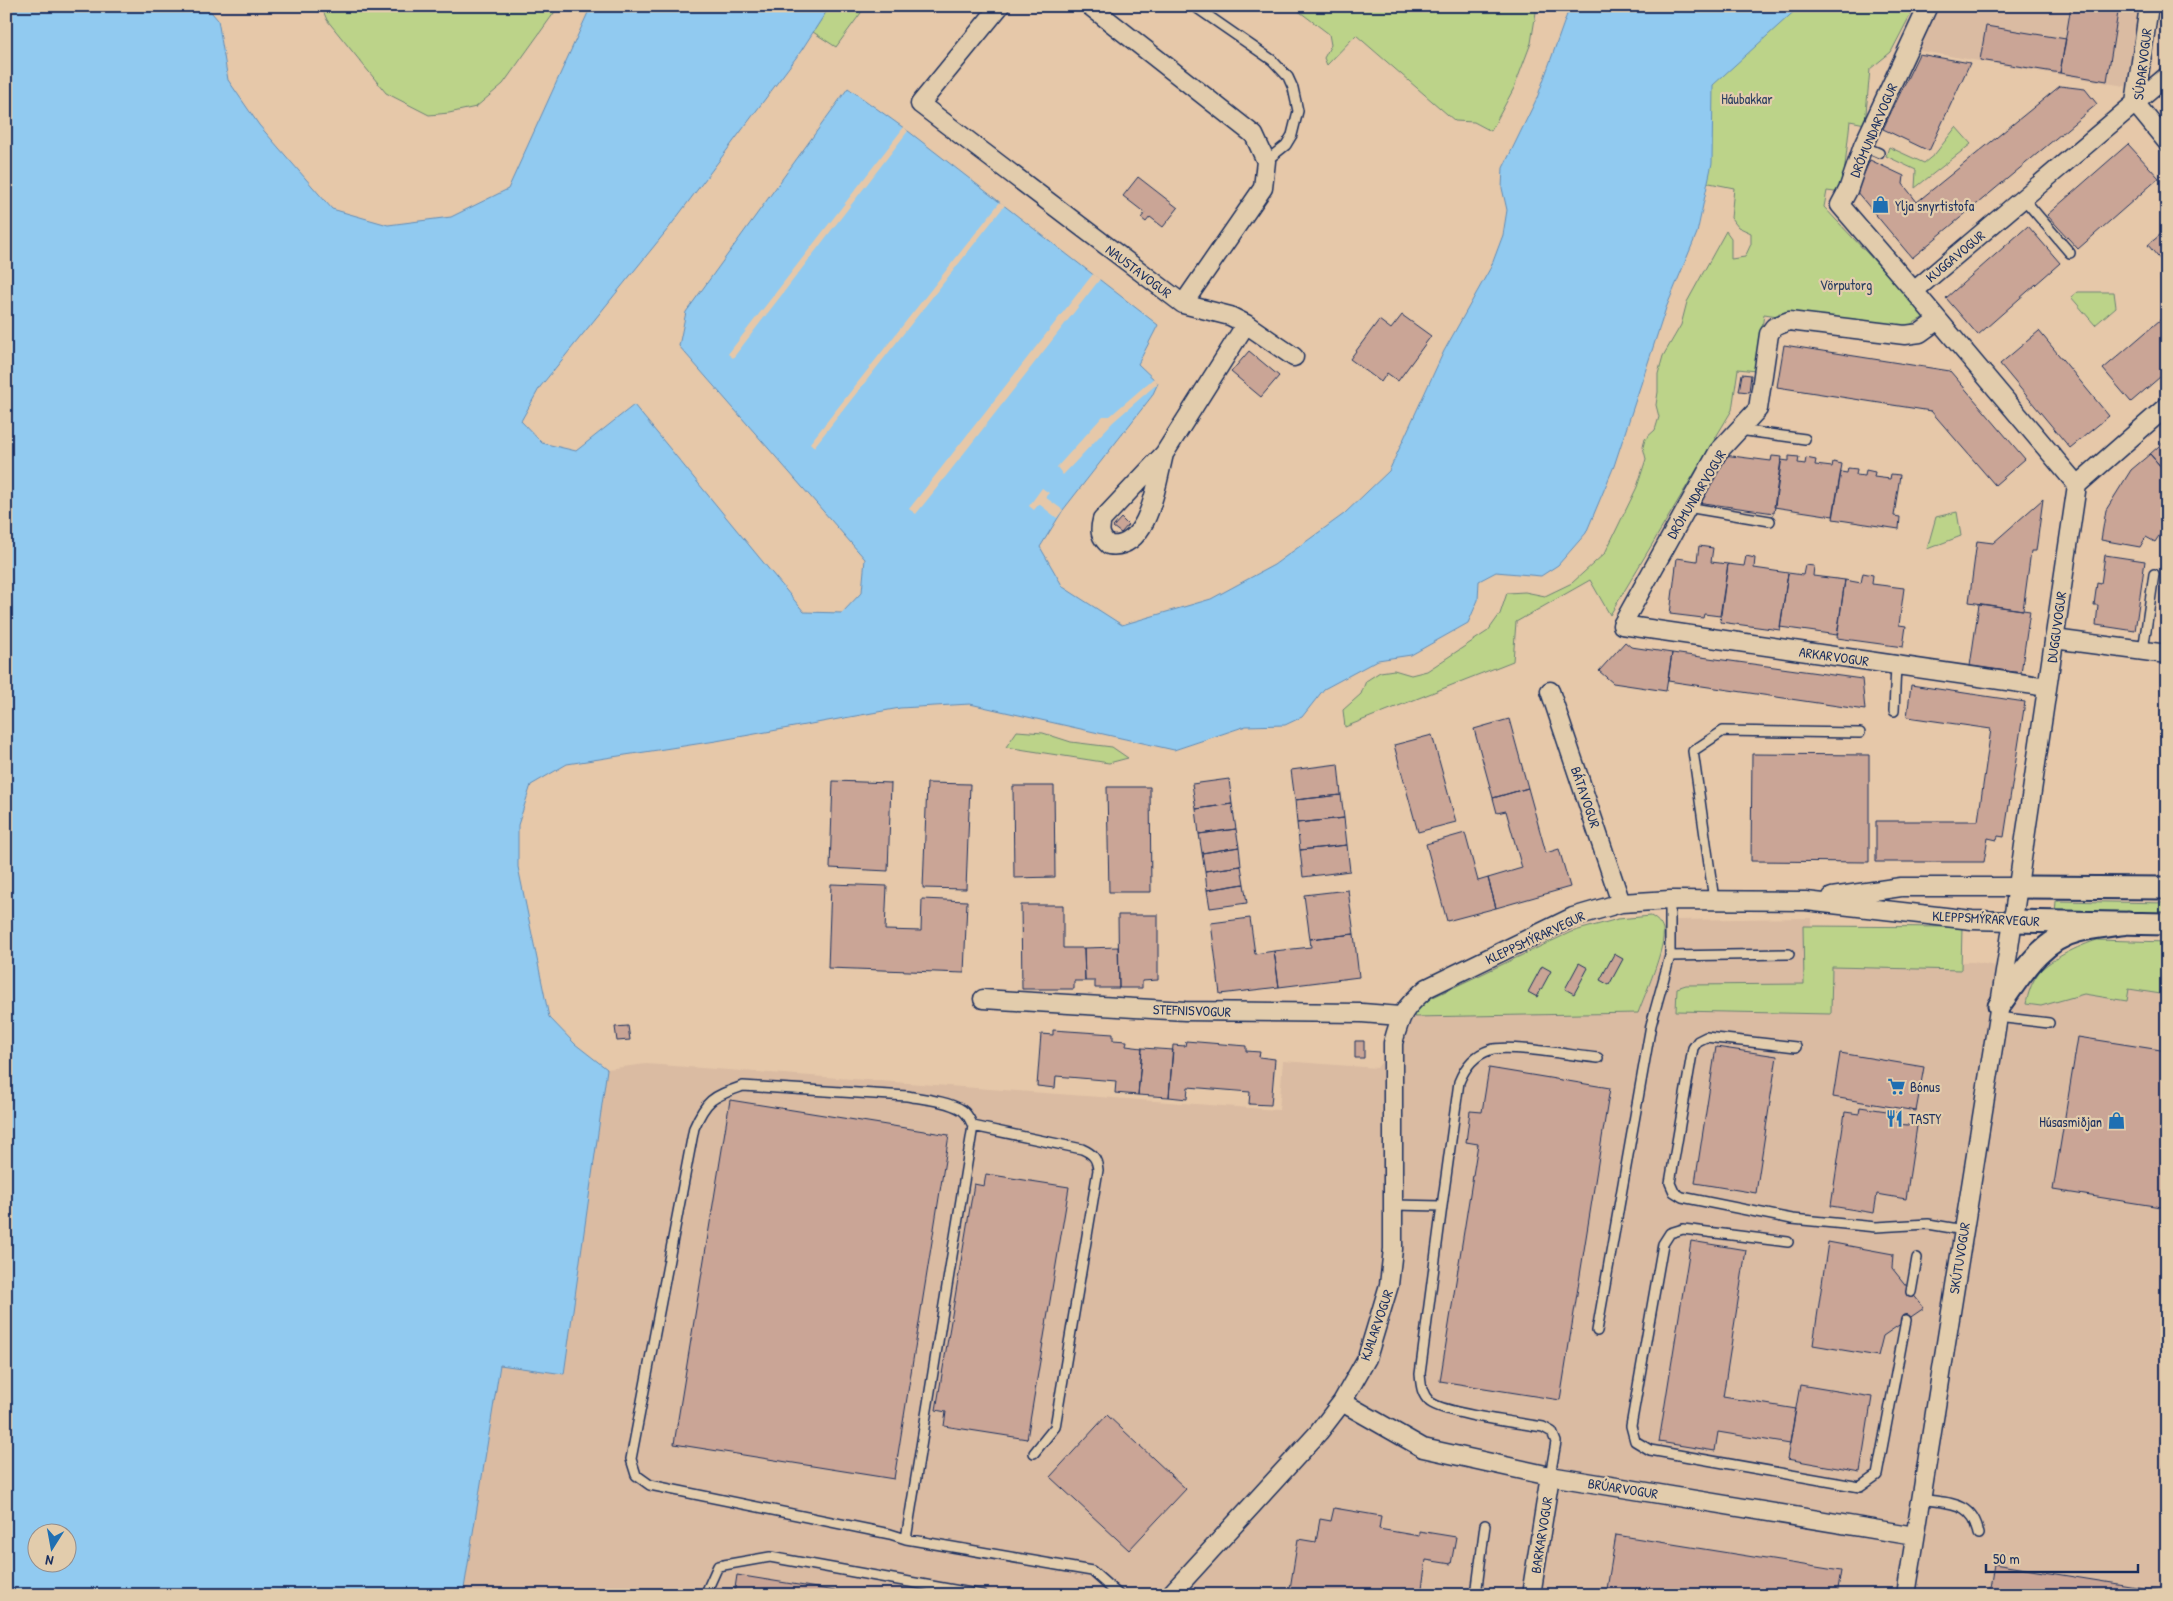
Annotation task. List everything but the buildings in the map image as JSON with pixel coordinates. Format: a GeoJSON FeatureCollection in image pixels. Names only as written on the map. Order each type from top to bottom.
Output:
{"type":"FeatureCollection","features":[{"type":"Feature","properties":{"kind":"street","name":"NAUSTAVOGUR"},"geometry":{"type":"LineString","coordinates":[[1000,6],[920,104],[1183,304],[1263,188],[1266,161]]}},
{"type":"Feature","properties":{"kind":"street"},"geometry":{"type":"LineString","coordinates":[[1090,6],[1254,135],[1266,161]]}},
{"type":"Feature","properties":{"kind":"street","name":"DRÓMUNDARVOGUR"},"geometry":{"type":"LineString","coordinates":[[1914,291],[1840,205],[1871,150],[1928,6]]}},
{"type":"Feature","properties":{"kind":"street","name":"SÚÐARVOGUR"},"geometry":{"type":"LineString","coordinates":[[2149,6],[2134,103],[2167,142]]}},
{"type":"Feature","properties":{"kind":"street","name":"KUGGAVOGUR"},"geometry":{"type":"LineString","coordinates":[[2077,485],[1914,291],[2167,76]]}},
{"type":"Feature","properties":{"kind":"street"},"geometry":{"type":"LineString","coordinates":[[1183,304],[1230,316],[1246,324],[1294,357]]}},
{"type":"Feature","properties":{"kind":"street","name":"DRÓMUNDARVOGUR"},"geometry":{"type":"LineString","coordinates":[[1622,625],[1718,452],[1758,409],[1769,334],[1774,327],[1789,321],[1905,335],[1920,333],[1938,320]]}},
{"type":"Feature","properties":{"kind":"street"},"geometry":{"type":"LineString","coordinates":[[1164,454],[1150,511],[1145,521],[1139,530],[1124,544],[1109,545],[1102,539],[1100,529],[1102,520],[1164,454],[1246,324]]}},
{"type":"Feature","properties":{"kind":"street"},"geometry":{"type":"LineString","coordinates":[[2077,485],[2167,406]]}},
{"type":"Feature","properties":{"kind":"street","name":"DUGGUVOGUR"},"geometry":{"type":"LineString","coordinates":[[2018,887],[2077,485]]}},
{"type":"Feature","properties":{"kind":"street","name":"ARKARVOGUR"},"geometry":{"type":"LineString","coordinates":[[1622,625],[2047,687]]}},
{"type":"Feature","properties":{"kind":"street"},"geometry":{"type":"LineString","coordinates":[[2054,639],[2167,654]]}},
{"type":"Feature","properties":{"kind":"street","name":"BÁTAVOGUR"},"geometry":{"type":"LineString","coordinates":[[1550,691],[1622,903]]}},
{"type":"Feature","properties":{"kind":"street","name":"KLEPPSMÝRARVEGUR"},"geometry":{"type":"LineString","coordinates":[[1806,901],[1901,887],[2167,888]]}},
{"type":"Feature","properties":{"kind":"street"},"geometry":{"type":"LineString","coordinates":[[2013,921],[2018,887]]}},
{"type":"Feature","properties":{"kind":"street","name":"KLEPPSMÝRARVEGUR"},"geometry":{"type":"LineString","coordinates":[[1400,1016],[1409,1004],[1427,988],[1573,917],[1622,903],[1670,900],[1806,901],[1979,920],[2167,924]]}},
{"type":"Feature","properties":{"kind":"street","name":"SKÚTUVOGUR"},"geometry":{"type":"LineString","coordinates":[[1906,1595],[2013,921]]}},
{"type":"Feature","properties":{"kind":"street"},"geometry":{"type":"LineString","coordinates":[[1998,1012],[2035,957],[2046,946],[2061,937],[2077,931],[2128,923]]}},
{"type":"Feature","properties":{"kind":"street","name":"STEFNISVOGUR"},"geometry":{"type":"LineString","coordinates":[[984,999],[1184,1011],[1362,1013],[1400,1016]]}},
{"type":"Feature","properties":{"kind":"street","name":"KJALARVOGUR"},"geometry":{"type":"LineString","coordinates":[[1170,1595],[1319,1432],[1342,1402],[1367,1358],[1390,1285],[1394,1205],[1393,1043],[1400,1016]]}},
{"type":"Feature","properties":{"kind":"street","name":"BRÚARVOGUR"},"geometry":{"type":"LineString","coordinates":[[1342,1402],[1423,1448],[1550,1476],[1915,1536]]}},
{"type":"Feature","properties":{"kind":"street","name":"BARKARVOGUR"},"geometry":{"type":"LineString","coordinates":[[1531,1595],[1550,1476]]}},
{"type":"Feature","properties":{"kind":"lane"},"geometry":{"type":"LineString","coordinates":[[1194,6],[1272,60],[1288,77],[1294,88],[1298,111],[1292,135],[1286,145],[1266,161]]}},
{"type":"Feature","properties":{"kind":"lane"},"geometry":{"type":"LineString","coordinates":[[2023,198],[2070,253]]}},
{"type":"Feature","properties":{"kind":"lane"},"geometry":{"type":"LineString","coordinates":[[1739,430],[1805,439]]}},
{"type":"Feature","properties":{"kind":"lane"},"geometry":{"type":"LineString","coordinates":[[1687,507],[1770,521]]}},
{"type":"Feature","properties":{"kind":"lane"},"geometry":{"type":"LineString","coordinates":[[2143,651],[2154,574]]}},
{"type":"Feature","properties":{"kind":"lane"},"geometry":{"type":"LineString","coordinates":[[1894,712],[1896,665]]}},
{"type":"Feature","properties":{"kind":"lane"},"geometry":{"type":"LineString","coordinates":[[1714,900],[1693,751],[1722,731],[1860,733]]}},
{"type":"Feature","properties":{"kind":"lane"},"geometry":{"type":"LineString","coordinates":[[1597,1331],[1650,1025],[1670,956],[1670,900]]}},
{"type":"Feature","properties":{"kind":"lane"},"geometry":{"type":"LineString","coordinates":[[1670,956],[1789,954]]}},
{"type":"Feature","properties":{"kind":"lane"},"geometry":{"type":"LineString","coordinates":[[1998,1012],[2049,1023]]}},
{"type":"Feature","properties":{"kind":"lane"},"geometry":{"type":"LineString","coordinates":[[1796,1048],[1706,1037],[1698,1041],[1692,1048],[1670,1183],[1674,1192],[1682,1197],[1792,1220],[1876,1227],[1928,1224],[1964,1230]]}},
{"type":"Feature","properties":{"kind":"lane"},"geometry":{"type":"LineString","coordinates":[[1550,1476],[1556,1442],[1552,1432],[1543,1427],[1446,1409],[1430,1401],[1421,1389],[1420,1374],[1459,1082],[1468,1064],[1482,1053],[1499,1048],[1598,1058]]}},
{"type":"Feature","properties":{"kind":"lane"},"geometry":{"type":"LineString","coordinates":[[906,1539],[973,1126],[968,1116],[962,1110],[907,1096],[743,1086],[720,1094],[703,1107],[694,1128],[631,1459],[636,1475],[650,1485],[890,1534],[906,1539],[1092,1571],[1119,1595]]}},
{"type":"Feature","properties":{"kind":"lane"},"geometry":{"type":"LineString","coordinates":[[973,1126],[1082,1149],[1092,1153],[1097,1161],[1098,1170],[1055,1427],[1034,1453]]}},
{"type":"Feature","properties":{"kind":"lane"},"geometry":{"type":"LineString","coordinates":[[1394,1205],[1442,1206]]}},
{"type":"Feature","properties":{"kind":"lane"},"geometry":{"type":"LineString","coordinates":[[1788,1242],[1683,1229],[1670,1233],[1663,1244],[1631,1426],[1635,1441],[1650,1450],[1737,1467],[1860,1487],[1877,1475],[1906,1320]]}},
{"type":"Feature","properties":{"kind":"lane"},"geometry":{"type":"LineString","coordinates":[[1911,1292],[1917,1258]]}},
{"type":"Feature","properties":{"kind":"lane"},"geometry":{"type":"LineString","coordinates":[[1921,1499],[1957,1504],[1968,1509],[1976,1520],[1979,1534]]}},
{"type":"Feature","properties":{"kind":"lane"},"geometry":{"type":"LineString","coordinates":[[1476,1595],[1484,1525]]}},
{"type":"Feature","properties":{"kind":"lane"},"geometry":{"type":"LineString","coordinates":[[705,1595],[718,1566],[770,1557],[982,1595]]}},
{"type":"Feature","properties":{"kind":"shaded area"},"geometry":{"type":"Polygon","coordinates":[[[1931,6],[2144,6],[2130,87],[1909,49],[1931,6]]]}},
{"type":"Feature","properties":{"kind":"shaded area"},"geometry":{"type":"Polygon","coordinates":[[[1811,918],[1812,959],[1973,962],[2167,995],[2167,1595],[463,1595],[500,1364],[564,1374],[607,1069],[646,1064],[1279,1110],[1283,1061],[1377,1068],[1414,1017],[1638,1013],[1676,920],[1811,918]]]}},
{"type":"Feature","properties":{"kind":"green space"},"geometry":{"type":"Polygon","coordinates":[[[321,6],[559,6],[503,84],[476,107],[429,115],[386,93],[327,20],[321,6]]]}},
{"type":"Feature","properties":{"kind":"green space"},"geometry":{"type":"Polygon","coordinates":[[[830,6],[866,6],[836,47],[813,32],[830,6]]]}},
{"type":"Feature","properties":{"kind":"green space"},"geometry":{"type":"Polygon","coordinates":[[[1292,6],[1537,6],[1531,43],[1514,88],[1491,131],[1474,122],[1455,121],[1356,35],[1327,65],[1324,58],[1331,45],[1329,34],[1292,6]]]}},
{"type":"Feature","properties":{"kind":"green space"},"geometry":{"type":"Polygon","coordinates":[[[1674,6],[1915,6],[1891,52],[1870,69],[1865,124],[1850,121],[1842,193],[1827,191],[1824,207],[1926,316],[1908,326],[1897,327],[1779,313],[1778,316],[1764,314],[1756,371],[1738,369],[1732,410],[1610,615],[1590,580],[1516,622],[1513,661],[1345,727],[1343,710],[1361,694],[1366,681],[1380,672],[1394,670],[1411,675],[1427,671],[1488,631],[1500,614],[1507,593],[1525,592],[1545,596],[1572,583],[1605,553],[1637,487],[1646,459],[1643,447],[1645,439],[1655,430],[1659,417],[1656,405],[1658,374],[1663,356],[1681,325],[1687,302],[1726,231],[1731,238],[1731,259],[1745,257],[1751,244],[1751,233],[1738,227],[1731,218],[1734,188],[1577,156],[1674,6]]]}},
{"type":"Feature","properties":{"kind":"green space"},"geometry":{"type":"Polygon","coordinates":[[[1956,127],[1971,144],[1915,188],[1916,170],[1886,156],[1889,147],[1924,163],[1935,154],[1956,127]]]}},
{"type":"Feature","properties":{"kind":"green space"},"geometry":{"type":"Polygon","coordinates":[[[2077,292],[2114,292],[2116,307],[2095,325],[2071,297],[2077,292]]]}},
{"type":"Feature","properties":{"kind":"green space"},"geometry":{"type":"Polygon","coordinates":[[[1957,512],[1961,536],[1927,549],[1936,517],[1957,512]]]}},
{"type":"Feature","properties":{"kind":"green space"},"geometry":{"type":"Polygon","coordinates":[[[1017,731],[1043,733],[1071,742],[1112,747],[1128,758],[1109,763],[1006,747],[1017,731]]]}},
{"type":"Feature","properties":{"kind":"green space"},"geometry":{"type":"Polygon","coordinates":[[[2056,901],[2167,903],[2167,916],[2055,915],[2056,901]]]}},
{"type":"Feature","properties":{"kind":"green space"},"geometry":{"type":"Polygon","coordinates":[[[1651,916],[1661,925],[1663,938],[1650,983],[1638,1013],[1414,1017],[1414,1011],[1429,999],[1571,932],[1618,919],[1651,916]]]}},
{"type":"Feature","properties":{"kind":"green space"},"geometry":{"type":"Polygon","coordinates":[[[1803,926],[1962,927],[1961,970],[1832,967],[1831,1014],[1676,1011],[1677,988],[1686,985],[1804,984],[1803,926]]]}},
{"type":"Feature","properties":{"kind":"green space"},"geometry":{"type":"Polygon","coordinates":[[[2097,940],[2167,942],[2167,995],[2129,989],[2127,1001],[2084,994],[2041,1006],[2026,1004],[2031,985],[2041,970],[2064,954],[2097,940]]]}},
{"type":"Feature","properties":{"kind":"water"},"geometry":{"type":"Polygon","coordinates":[[[6,6],[206,6],[218,20],[228,80],[259,125],[332,209],[388,225],[451,217],[508,189],[591,6],[830,6],[801,51],[668,229],[540,387],[521,421],[542,443],[576,451],[634,405],[804,612],[842,613],[862,592],[865,559],[679,346],[686,312],[848,88],[908,131],[1158,325],[1138,364],[1158,383],[1152,396],[1063,510],[1040,547],[1063,587],[1122,625],[1211,599],[1274,565],[1344,514],[1389,471],[1444,351],[1491,267],[1503,235],[1507,210],[1502,188],[1503,168],[1537,98],[1570,6],[1800,6],[1713,85],[1712,163],[1697,233],[1666,308],[1614,466],[1586,533],[1558,565],[1541,576],[1496,572],[1479,581],[1478,600],[1468,623],[1411,655],[1378,660],[1324,689],[1302,717],[1285,725],[1246,726],[1174,750],[970,704],[900,708],[716,741],[567,764],[531,785],[518,825],[518,867],[549,1017],[575,1044],[607,1069],[564,1374],[500,1365],[463,1595],[6,1595],[6,6]]]}},
{"type":"Feature","properties":{"kind":"pier"},"geometry":{"type":"Polygon","coordinates":[[[904,127],[908,131],[733,358],[728,354],[904,127]]]}},
{"type":"Feature","properties":{"kind":"pier"},"geometry":{"type":"Polygon","coordinates":[[[1000,202],[1005,205],[814,447],[810,443],[1000,202]]]}},
{"type":"Feature","properties":{"kind":"pier"},"geometry":{"type":"Polygon","coordinates":[[[1093,274],[1100,279],[936,489],[916,514],[909,509],[1093,274]]]}},
{"type":"Feature","properties":{"kind":"pier"},"geometry":{"type":"Polygon","coordinates":[[[1154,378],[1158,383],[1113,422],[1063,475],[1057,467],[1103,416],[1110,416],[1154,378]]]}},
{"type":"Feature","properties":{"kind":"pier"},"geometry":{"type":"Polygon","coordinates":[[[1042,488],[1049,493],[1045,497],[1063,510],[1057,518],[1039,504],[1034,510],[1029,506],[1042,488]]]}},
{"type":"Feature","properties":{"kind":"place","name":"Ylja snyrtistofa"},"geometry":{"type":"Point","coordinates":[1881,205]}},
{"type":"Feature","properties":{"kind":"place","name":"Bónus"},"geometry":{"type":"Point","coordinates":[1896,1086]}},
{"type":"Feature","properties":{"kind":"place","name":"TASTY"},"geometry":{"type":"Point","coordinates":[1895,1118]}},
{"type":"Feature","properties":{"kind":"place","name":"Húsasmiðjan"},"geometry":{"type":"Point","coordinates":[2116,1121]}},
{"type":"Feature","properties":{"kind":"park label","name":"Háubakkar"},"geometry":{"type":"Point","coordinates":[1747,98]}},
{"type":"Feature","properties":{"kind":"park label","name":"Vörputorg"},"geometry":{"type":"Point","coordinates":[1846,284]}}]}
